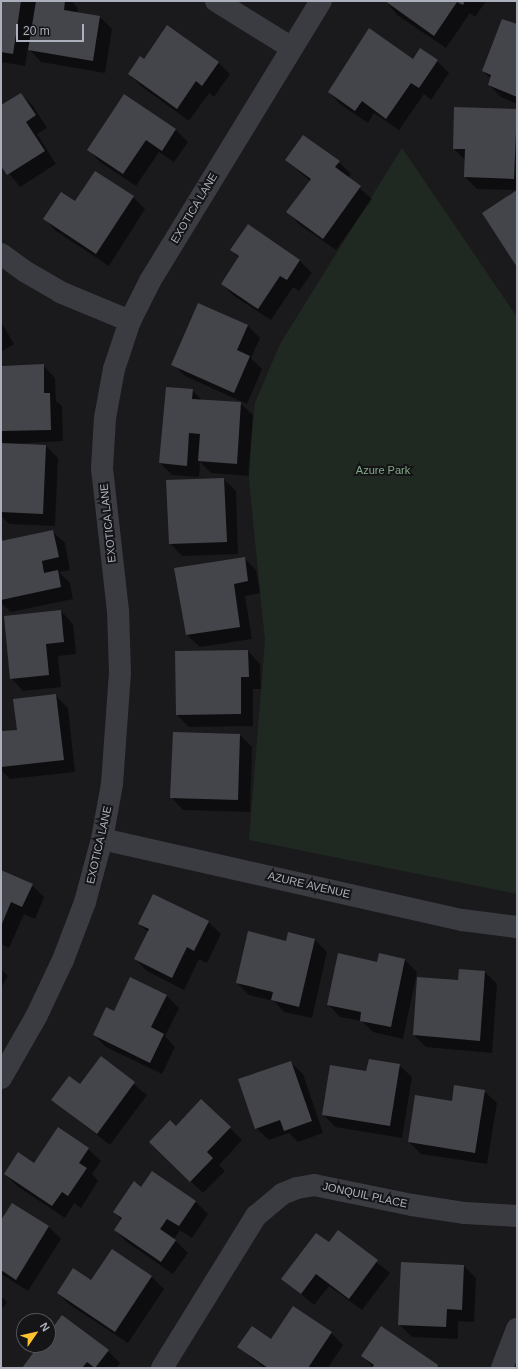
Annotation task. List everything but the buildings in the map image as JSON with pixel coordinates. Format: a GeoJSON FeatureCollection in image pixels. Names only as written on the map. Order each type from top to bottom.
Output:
{"type":"FeatureCollection","features":[{"type":"Feature","properties":{"kind":"street"},"geometry":{"type":"LineString","coordinates":[[216,1],[292,48]]}},
{"type":"Feature","properties":{"kind":"street","name":"EXOTICA LANE"},"geometry":{"type":"LineString","coordinates":[[1,1078],[36,1017],[63,960],[84,902],[102,838],[118,738],[120,673],[118,610],[104,502],[103,447],[105,418],[114,369],[130,321],[150,281],[321,1]]}},
{"type":"Feature","properties":{"kind":"street"},"geometry":{"type":"LineString","coordinates":[[1,254],[26,272],[60,292],[130,321]]}},
{"type":"Feature","properties":{"kind":"street","name":"AZURE AVENUE"},"geometry":{"type":"LineString","coordinates":[[102,838],[462,920],[517,927]]}},
{"type":"Feature","properties":{"kind":"street","name":"JONQUIL PLACE"},"geometry":{"type":"LineString","coordinates":[[162,1368],[256,1216],[282,1194],[297,1188],[314,1185],[412,1205],[465,1213],[517,1216]]}},
{"type":"Feature","properties":{"kind":"street"},"geometry":{"type":"LineString","coordinates":[[502,1368],[517,1329]]}},
{"type":"Feature","properties":{"kind":"green space","name":"Azure Park"},"geometry":{"type":"Polygon","coordinates":[[[402,148],[517,317],[517,894],[249,840],[265,641],[248,469],[255,403],[280,344],[402,148]]]}}]}
